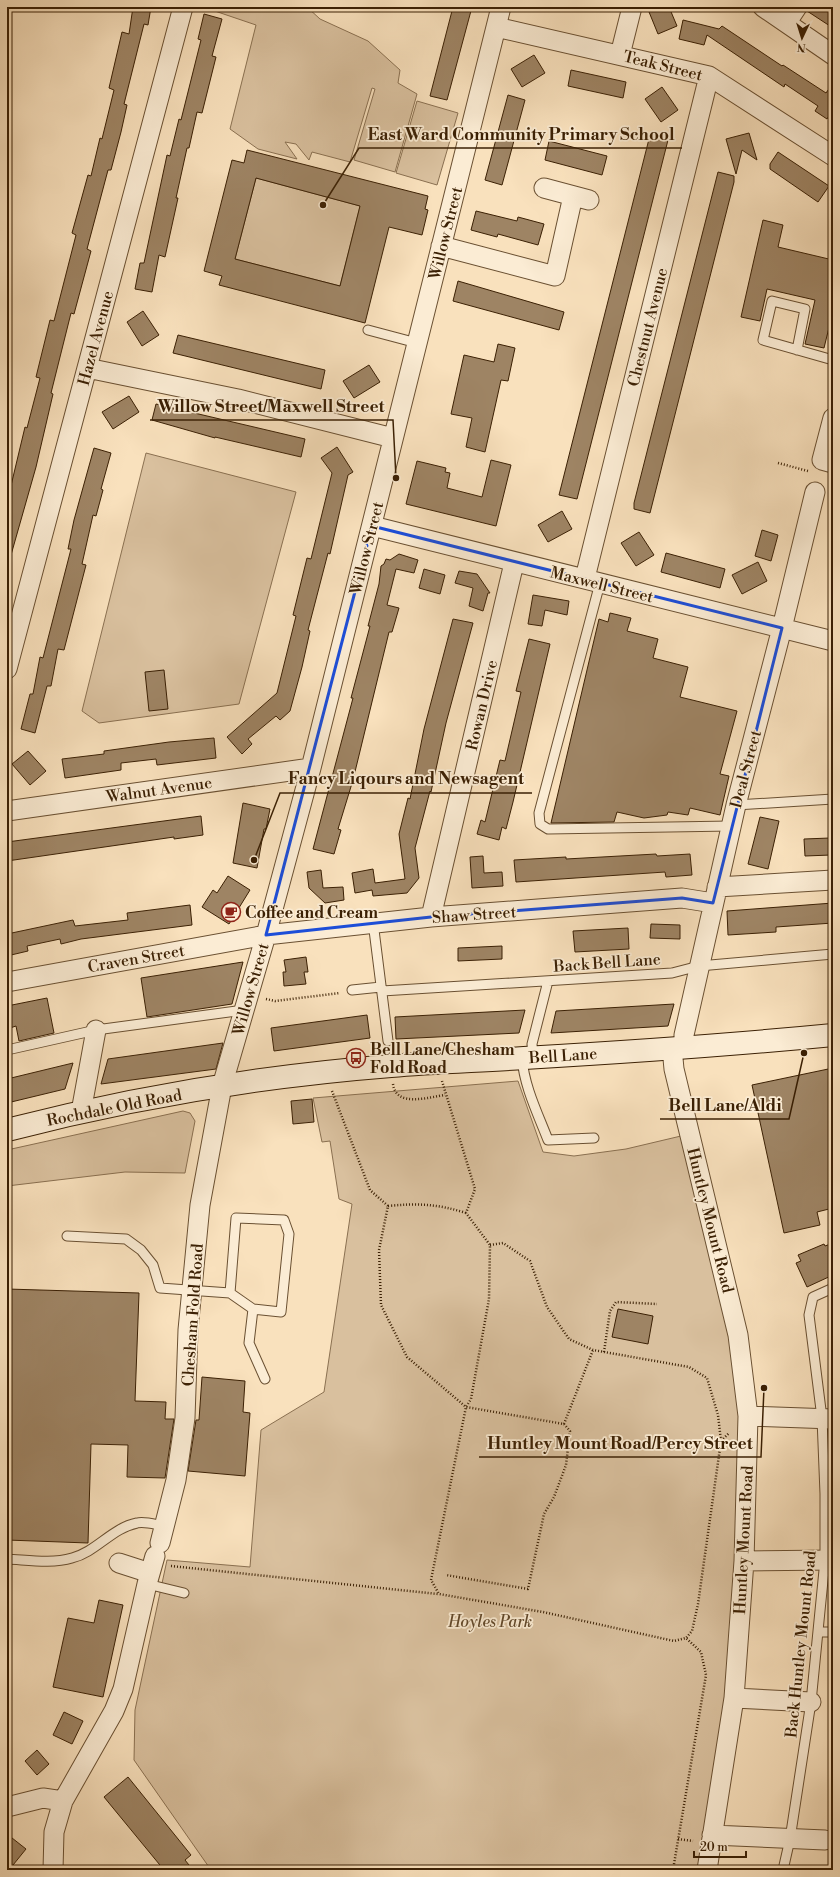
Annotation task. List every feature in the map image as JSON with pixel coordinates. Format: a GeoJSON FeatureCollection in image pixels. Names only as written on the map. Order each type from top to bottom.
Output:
{"type":"FeatureCollection","features":[{"type":"Feature","properties":{"kind":"main road","name":"Bell Lane"},"geometry":{"type":"LineString","coordinates":[[222,1086],[391,1066],[678,1048],[833,1035]]}},
{"type":"Feature","properties":{"kind":"main road","name":"Rochdale Old Road"},"geometry":{"type":"LineString","coordinates":[[7,1130],[81,1112],[222,1086]]}},
{"type":"Feature","properties":{"kind":"street","name":"Hazel Avenue"},"geometry":{"type":"LineString","coordinates":[[7,669],[183,7]]}},
{"type":"Feature","properties":{"kind":"street","name":"Willow Street"},"geometry":{"type":"LineString","coordinates":[[222,1086],[266,935],[311,768],[501,7]]}},
{"type":"Feature","properties":{"kind":"street"},"geometry":{"type":"LineString","coordinates":[[620,55],[632,7]]}},
{"type":"Feature","properties":{"kind":"street"},"geometry":{"type":"LineString","coordinates":[[764,7],[833,55]]}},
{"type":"Feature","properties":{"kind":"street"},"geometry":{"type":"LineString","coordinates":[[787,22],[797,7]]}},
{"type":"Feature","properties":{"kind":"street","name":"Teak Street"},"geometry":{"type":"LineString","coordinates":[[496,27],[709,76],[833,156]]}},
{"type":"Feature","properties":{"kind":"street","name":"Chestnut Avenue"},"geometry":{"type":"LineString","coordinates":[[593,580],[709,76]]}},
{"type":"Feature","properties":{"kind":"street"},"geometry":{"type":"LineString","coordinates":[[441,246],[555,276],[581,198],[544,188]]}},
{"type":"Feature","properties":{"kind":"street"},"geometry":{"type":"LineString","coordinates":[[87,368],[238,399],[394,438]]}},
{"type":"Feature","properties":{"kind":"street"},"geometry":{"type":"LineString","coordinates":[[828,461],[833,418]]}},
{"type":"Feature","properties":{"kind":"street","name":"Deal Street"},"geometry":{"type":"LineString","coordinates":[[678,1048],[684,1035],[736,805],[782,628],[815,492]]}},
{"type":"Feature","properties":{"kind":"street","name":"Maxwell Street"},"geometry":{"type":"LineString","coordinates":[[372,526],[514,563],[593,580],[833,641]]}},
{"type":"Feature","properties":{"kind":"street","name":"Rowan Drive"},"geometry":{"type":"LineString","coordinates":[[431,917],[514,563]]}},
{"type":"Feature","properties":{"kind":"street","name":"Walnut Avenue"},"geometry":{"type":"LineString","coordinates":[[7,811],[311,768]]}},
{"type":"Feature","properties":{"kind":"street"},"geometry":{"type":"LineString","coordinates":[[715,895],[833,880]]}},
{"type":"Feature","properties":{"kind":"street","name":"Shaw Street"},"geometry":{"type":"LineString","coordinates":[[266,935],[373,922],[715,895]]}},
{"type":"Feature","properties":{"kind":"street","name":"Craven Street"},"geometry":{"type":"LineString","coordinates":[[7,982],[266,935]]}},
{"type":"Feature","properties":{"kind":"street"},"geometry":{"type":"LineString","coordinates":[[81,1112],[96,1030]]}},
{"type":"Feature","properties":{"kind":"street","name":"Huntley Mount Road"},"geometry":{"type":"LineString","coordinates":[[678,1048],[674,1069],[738,1335],[748,1419],[744,1561],[734,1698],[707,1870]]}},
{"type":"Feature","properties":{"kind":"street","name":"Chesham Fold Road"},"geometry":{"type":"LineString","coordinates":[[53,1870],[54,1832],[62,1801],[114,1711],[123,1689],[155,1557],[176,1480],[186,1418],[188,1330],[200,1205],[222,1086]]}},
{"type":"Feature","properties":{"kind":"street"},"geometry":{"type":"LineString","coordinates":[[748,1419],[828,1419]]}},
{"type":"Feature","properties":{"kind":"street"},"geometry":{"type":"LineString","coordinates":[[119,1563],[155,1557]]}},
{"type":"Feature","properties":{"kind":"street"},"geometry":{"type":"LineString","coordinates":[[744,1561],[829,1560]]}},
{"type":"Feature","properties":{"kind":"street"},"geometry":{"type":"LineString","coordinates":[[734,1698],[811,1702]]}},
{"type":"Feature","properties":{"kind":"street"},"geometry":{"type":"LineString","coordinates":[[7,1807],[44,1798],[62,1801]]}},
{"type":"Feature","properties":{"kind":"street"},"geometry":{"type":"LineString","coordinates":[[712,1836],[825,1840]]}},
{"type":"Feature","properties":{"kind":"lane"},"geometry":{"type":"LineString","coordinates":[[797,350],[805,309],[772,301],[763,340],[797,350],[833,360]]}},
{"type":"Feature","properties":{"kind":"lane"},"geometry":{"type":"LineString","coordinates":[[368,330],[417,342]]}},
{"type":"Feature","properties":{"kind":"lane"},"geometry":{"type":"LineString","coordinates":[[593,580],[539,813],[540,824],[548,829],[731,826]]}},
{"type":"Feature","properties":{"kind":"lane"},"geometry":{"type":"LineString","coordinates":[[736,805],[833,799]]}},
{"type":"Feature","properties":{"kind":"lane"},"geometry":{"type":"LineString","coordinates":[[373,922],[388,1042]]}},
{"type":"Feature","properties":{"kind":"lane","name":"Back Bell Lane"},"geometry":{"type":"LineString","coordinates":[[352,990],[548,981],[672,973],[699,966],[833,954]]}},
{"type":"Feature","properties":{"kind":"lane"},"geometry":{"type":"LineString","coordinates":[[548,981],[532,1044],[522,1070],[548,1140],[594,1138]]}},
{"type":"Feature","properties":{"kind":"lane"},"geometry":{"type":"LineString","coordinates":[[7,1050],[96,1030],[246,1002]]}},
{"type":"Feature","properties":{"kind":"lane"},"geometry":{"type":"LineString","coordinates":[[67,1236],[126,1239],[141,1250],[153,1265],[160,1288],[230,1293],[253,1310],[281,1312],[289,1234],[284,1220],[236,1218],[230,1293]]}},
{"type":"Feature","properties":{"kind":"lane","name":"Back Huntley Mount Road"},"geometry":{"type":"LineString","coordinates":[[783,1870],[790,1839],[811,1702],[829,1560],[828,1419],[809,1315],[812,1297],[833,1288]]}},
{"type":"Feature","properties":{"kind":"lane"},"geometry":{"type":"LineString","coordinates":[[253,1310],[249,1343],[265,1379]]}},
{"type":"Feature","properties":{"kind":"lane"},"geometry":{"type":"LineString","coordinates":[[7,1559],[54,1560],[72,1558],[87,1552],[121,1529],[138,1523],[155,1557],[184,1593]]}},
{"type":"Feature","properties":{"kind":"lane"},"geometry":{"type":"LineString","coordinates":[[819,1632],[833,1632]]}},
{"type":"Feature","properties":{"kind":"path"},"geometry":{"type":"LineString","coordinates":[[778,463],[802,469]]}},
{"type":"Feature","properties":{"kind":"path"},"geometry":{"type":"LineString","coordinates":[[246,1002],[275,1002],[332,995],[352,990]]}},
{"type":"Feature","properties":{"kind":"path"},"geometry":{"type":"LineString","coordinates":[[441,1079],[475,1189],[466,1213]]}},
{"type":"Feature","properties":{"kind":"path"},"geometry":{"type":"LineString","coordinates":[[392,1080],[394,1090],[404,1099],[445,1095]]}},
{"type":"Feature","properties":{"kind":"path"},"geometry":{"type":"LineString","coordinates":[[332,1090],[370,1190],[388,1206],[420,1204],[444,1206],[466,1213],[490,1245],[489,1299],[471,1398],[466,1407],[431,1580],[439,1594]]}},
{"type":"Feature","properties":{"kind":"path"},"geometry":{"type":"LineString","coordinates":[[388,1206],[379,1250],[381,1305],[407,1357],[466,1407],[564,1424],[570,1431],[566,1465],[554,1497],[544,1514],[528,1589],[446,1575]]}},
{"type":"Feature","properties":{"kind":"path"},"geometry":{"type":"LineString","coordinates":[[155,1557],[170,1566],[439,1594],[543,1612],[674,1641],[686,1638],[692,1631],[698,1604],[721,1441],[718,1415],[707,1378],[689,1367],[593,1350],[569,1339],[547,1307],[530,1261],[503,1243],[490,1245]]}},
{"type":"Feature","properties":{"kind":"path"},"geometry":{"type":"LineString","coordinates":[[604,1352],[610,1310],[616,1302],[657,1304]]}},
{"type":"Feature","properties":{"kind":"path"},"geometry":{"type":"LineString","coordinates":[[564,1424],[593,1350]]}},
{"type":"Feature","properties":{"kind":"path"},"geometry":{"type":"LineString","coordinates":[[721,1441],[734,1428],[748,1419]]}},
{"type":"Feature","properties":{"kind":"path"},"geometry":{"type":"LineString","coordinates":[[673,1870],[706,1675],[701,1652],[686,1638]]}},
{"type":"Feature","properties":{"kind":"highlighted area"},"geometry":{"type":"Polygon","coordinates":[[[372,526],[782,628],[713,903],[682,898],[431,917],[266,935],[372,526]]]}},
{"type":"Feature","properties":{"kind":"green space"},"geometry":{"type":"Polygon","coordinates":[[[203,7],[307,7],[320,19],[368,41],[400,70],[398,83],[417,94],[395,172],[354,160],[375,89],[372,88],[350,162],[312,152],[309,160],[296,144],[285,142],[297,159],[258,149],[230,129],[256,25],[203,7]]]}},
{"type":"Feature","properties":{"kind":"green space"},"geometry":{"type":"Polygon","coordinates":[[[417,101],[458,113],[437,185],[396,173],[417,101]]]}},
{"type":"Feature","properties":{"kind":"green space"},"geometry":{"type":"Polygon","coordinates":[[[256,178],[360,206],[340,286],[235,259],[256,178]]]}},
{"type":"Feature","properties":{"kind":"green space"},"geometry":{"type":"Polygon","coordinates":[[[146,453],[296,492],[239,704],[99,723],[82,711],[146,453]]]}},
{"type":"Feature","properties":{"kind":"green space","name":"Hoyles Park"},"geometry":{"type":"Polygon","coordinates":[[[518,1081],[543,1152],[574,1156],[626,1149],[681,1136],[738,1335],[744,1561],[708,1870],[211,1870],[134,1760],[135,1710],[167,1560],[250,1567],[261,1430],[324,1392],[352,1204],[339,1199],[330,1141],[322,1142],[313,1098],[518,1081]]]}},
{"type":"Feature","properties":{"kind":"green space"},"geometry":{"type":"Polygon","coordinates":[[[183,1111],[190,1113],[195,1121],[185,1173],[125,1172],[7,1186],[7,1150],[183,1111]]]}},
{"type":"Feature","properties":{"kind":"building"},"geometry":{"type":"Polygon","coordinates":[[[133,7],[151,7],[148,25],[144,24],[124,104],[127,105],[121,132],[111,170],[108,170],[87,249],[91,251],[74,314],[71,313],[51,393],[53,394],[36,467],[11,555],[7,555],[7,508],[11,495],[9,494],[25,427],[27,428],[40,378],[36,377],[50,320],[54,321],[76,235],[72,233],[88,175],[91,176],[100,138],[102,139],[114,90],[109,88],[122,32],[129,34],[133,7]]]}},
{"type":"Feature","properties":{"kind":"building"},"geometry":{"type":"Polygon","coordinates":[[[453,7],[472,7],[447,100],[430,96],[453,7]]]}},
{"type":"Feature","properties":{"kind":"building"},"geometry":{"type":"Polygon","coordinates":[[[647,7],[669,7],[677,26],[658,34],[647,7]]]}},
{"type":"Feature","properties":{"kind":"building"},"geometry":{"type":"Polygon","coordinates":[[[808,7],[833,7],[833,28],[807,11],[808,7]]]}},
{"type":"Feature","properties":{"kind":"building"},"geometry":{"type":"Polygon","coordinates":[[[204,14],[222,19],[212,56],[216,57],[202,113],[197,112],[189,148],[187,148],[165,257],[159,255],[152,292],[135,289],[140,263],[144,263],[167,155],[170,156],[179,119],[181,120],[201,40],[198,39],[204,14]]]}},
{"type":"Feature","properties":{"kind":"building"},"geometry":{"type":"Polygon","coordinates":[[[683,20],[719,29],[722,26],[826,93],[833,83],[833,115],[830,114],[827,119],[815,111],[818,106],[785,84],[784,87],[707,35],[704,45],[679,39],[683,20]]]}},
{"type":"Feature","properties":{"kind":"building"},"geometry":{"type":"Polygon","coordinates":[[[534,55],[545,73],[522,87],[511,69],[534,55]]]}},
{"type":"Feature","properties":{"kind":"building"},"geometry":{"type":"Polygon","coordinates":[[[571,70],[626,82],[623,98],[568,86],[571,70]]]}},
{"type":"Feature","properties":{"kind":"building"},"geometry":{"type":"Polygon","coordinates":[[[662,87],[678,110],[661,122],[645,99],[662,87]]]}},
{"type":"Feature","properties":{"kind":"building"},"geometry":{"type":"Polygon","coordinates":[[[508,95],[525,100],[502,185],[485,180],[508,95]]]}},
{"type":"Feature","properties":{"kind":"building"},"geometry":{"type":"Polygon","coordinates":[[[749,133],[757,160],[742,150],[736,174],[726,139],[749,133]]]}},
{"type":"Feature","properties":{"kind":"building"},"geometry":{"type":"Polygon","coordinates":[[[650,135],[668,140],[577,499],[559,495],[650,135]]]}},
{"type":"Feature","properties":{"kind":"building"},"geometry":{"type":"Polygon","coordinates":[[[549,141],[607,156],[602,175],[545,160],[549,141]]]}},
{"type":"Feature","properties":{"kind":"building"},"geometry":{"type":"Polygon","coordinates":[[[247,150],[428,196],[425,209],[428,210],[422,235],[389,227],[365,323],[219,285],[222,276],[204,271],[232,160],[244,163],[247,150]],[[256,178],[235,259],[340,286],[360,206],[256,178]]]}},
{"type":"Feature","properties":{"kind":"building"},"geometry":{"type":"Polygon","coordinates":[[[778,152],[829,186],[818,202],[770,169],[770,164],[778,152]]]}},
{"type":"Feature","properties":{"kind":"building"},"geometry":{"type":"Polygon","coordinates":[[[718,172],[734,176],[734,182],[650,513],[634,509],[634,503],[718,172]]]}},
{"type":"Feature","properties":{"kind":"building"},"geometry":{"type":"Polygon","coordinates":[[[476,211],[517,221],[518,217],[544,224],[538,245],[498,234],[497,237],[471,230],[476,211]]]}},
{"type":"Feature","properties":{"kind":"building"},"geometry":{"type":"Polygon","coordinates":[[[763,220],[783,225],[778,247],[833,260],[833,311],[824,348],[805,344],[815,300],[767,289],[760,321],[741,317],[763,220]]]}},
{"type":"Feature","properties":{"kind":"building"},"geometry":{"type":"Polygon","coordinates":[[[458,281],[564,312],[559,330],[453,301],[458,281]]]}},
{"type":"Feature","properties":{"kind":"building"},"geometry":{"type":"Polygon","coordinates":[[[143,311],[159,335],[142,346],[127,322],[143,311]]]}},
{"type":"Feature","properties":{"kind":"building"},"geometry":{"type":"Polygon","coordinates":[[[178,335],[325,370],[321,389],[173,353],[178,335]]]}},
{"type":"Feature","properties":{"kind":"building"},"geometry":{"type":"Polygon","coordinates":[[[498,344],[515,348],[508,381],[501,380],[485,452],[466,447],[472,418],[451,414],[464,355],[494,362],[498,344]]]}},
{"type":"Feature","properties":{"kind":"building"},"geometry":{"type":"Polygon","coordinates":[[[369,365],[380,382],[354,398],[343,381],[369,365]]]}},
{"type":"Feature","properties":{"kind":"building"},"geometry":{"type":"Polygon","coordinates":[[[129,396],[139,412],[113,429],[102,412],[129,396]]]}},
{"type":"Feature","properties":{"kind":"building"},"geometry":{"type":"Polygon","coordinates":[[[156,404],[305,439],[301,457],[215,438],[152,420],[156,404]]]}},
{"type":"Feature","properties":{"kind":"building"},"geometry":{"type":"Polygon","coordinates":[[[337,447],[353,472],[348,475],[330,554],[328,553],[308,630],[310,631],[302,667],[290,711],[280,720],[276,716],[248,739],[252,744],[242,754],[227,737],[277,693],[296,616],[293,615],[307,558],[311,559],[332,473],[321,458],[337,447]]]}},
{"type":"Feature","properties":{"kind":"building"},"geometry":{"type":"Polygon","coordinates":[[[94,448],[111,453],[101,489],[103,490],[96,516],[93,515],[82,564],[86,565],[64,650],[58,649],[51,686],[47,686],[35,733],[21,729],[30,694],[33,694],[40,657],[43,658],[71,549],[68,549],[74,520],[94,448]]]}},
{"type":"Feature","properties":{"kind":"building"},"geometry":{"type":"Polygon","coordinates":[[[491,460],[511,465],[496,526],[406,504],[417,461],[446,468],[445,472],[450,473],[447,488],[482,497],[491,460]]]}},
{"type":"Feature","properties":{"kind":"building"},"geometry":{"type":"Polygon","coordinates":[[[562,511],[572,529],[548,542],[538,525],[562,511]]]}},
{"type":"Feature","properties":{"kind":"building"},"geometry":{"type":"Polygon","coordinates":[[[762,530],[778,535],[771,561],[755,556],[762,530]]]}},
{"type":"Feature","properties":{"kind":"building"},"geometry":{"type":"Polygon","coordinates":[[[639,532],[654,555],[636,566],[621,543],[639,532]]]}},
{"type":"Feature","properties":{"kind":"building"},"geometry":{"type":"Polygon","coordinates":[[[666,553],[725,569],[720,588],[661,572],[666,553]]]}},
{"type":"Feature","properties":{"kind":"building"},"geometry":{"type":"Polygon","coordinates":[[[399,554],[418,560],[414,573],[396,569],[387,605],[399,608],[392,632],[389,632],[353,780],[338,829],[341,830],[334,854],[313,849],[353,698],[351,698],[370,626],[368,626],[379,584],[381,566],[384,564],[386,559],[390,560],[399,554]]]}},
{"type":"Feature","properties":{"kind":"building"},"geometry":{"type":"Polygon","coordinates":[[[758,562],[767,581],[742,594],[732,575],[758,562]]]}},
{"type":"Feature","properties":{"kind":"building"},"geometry":{"type":"Polygon","coordinates":[[[424,569],[445,575],[440,594],[419,588],[424,569]]]}},
{"type":"Feature","properties":{"kind":"building"},"geometry":{"type":"Polygon","coordinates":[[[459,571],[477,574],[490,593],[488,593],[483,611],[469,606],[473,588],[455,583],[459,571]]]}},
{"type":"Feature","properties":{"kind":"building"},"geometry":{"type":"Polygon","coordinates":[[[533,595],[569,601],[567,615],[545,610],[542,626],[528,624],[533,595]]]}},
{"type":"Feature","properties":{"kind":"building"},"geometry":{"type":"Polygon","coordinates":[[[610,613],[631,618],[627,631],[658,639],[653,658],[688,667],[680,697],[737,711],[720,774],[729,776],[720,815],[690,808],[688,815],[668,812],[667,815],[644,818],[617,812],[614,822],[551,823],[599,619],[608,622],[610,613]]]}},
{"type":"Feature","properties":{"kind":"building"},"geometry":{"type":"Polygon","coordinates":[[[453,619],[473,623],[446,723],[431,792],[430,791],[415,848],[419,878],[407,893],[373,896],[372,890],[355,893],[352,873],[373,869],[375,883],[405,879],[399,834],[408,798],[410,799],[424,729],[453,619]]]}},
{"type":"Feature","properties":{"kind":"building"},"geometry":{"type":"Polygon","coordinates":[[[529,639],[550,644],[506,829],[502,827],[499,840],[477,834],[481,820],[485,822],[500,760],[505,761],[521,692],[516,691],[529,639]]]}},
{"type":"Feature","properties":{"kind":"building"},"geometry":{"type":"Polygon","coordinates":[[[164,670],[168,709],[149,711],[145,672],[164,670]]]}},
{"type":"Feature","properties":{"kind":"building"},"geometry":{"type":"Polygon","coordinates":[[[214,738],[216,758],[157,765],[156,759],[121,763],[121,770],[65,778],[62,759],[104,754],[104,751],[169,742],[214,738]]]}},
{"type":"Feature","properties":{"kind":"building"},"geometry":{"type":"Polygon","coordinates":[[[28,751],[46,771],[30,785],[12,764],[28,751]]]}},
{"type":"Feature","properties":{"kind":"building"},"geometry":{"type":"Polygon","coordinates":[[[243,803],[270,809],[266,829],[264,829],[257,868],[233,863],[243,803]]]}},
{"type":"Feature","properties":{"kind":"building"},"geometry":{"type":"Polygon","coordinates":[[[201,816],[203,835],[174,839],[174,837],[7,861],[7,842],[201,816]]]}},
{"type":"Feature","properties":{"kind":"building"},"geometry":{"type":"Polygon","coordinates":[[[760,817],[779,821],[768,869],[748,864],[760,817]]]}},
{"type":"Feature","properties":{"kind":"building"},"geometry":{"type":"Polygon","coordinates":[[[830,838],[831,855],[805,856],[804,839],[830,838]]]}},
{"type":"Feature","properties":{"kind":"building"},"geometry":{"type":"Polygon","coordinates":[[[656,854],[657,856],[690,854],[692,875],[666,877],[665,872],[516,882],[514,860],[656,854]]]}},
{"type":"Feature","properties":{"kind":"building"},"geometry":{"type":"Polygon","coordinates":[[[483,856],[484,873],[502,872],[503,886],[472,888],[470,857],[483,856]]]}},
{"type":"Feature","properties":{"kind":"building"},"geometry":{"type":"Polygon","coordinates":[[[321,870],[323,888],[343,887],[344,900],[325,903],[309,888],[307,872],[321,870]]]}},
{"type":"Feature","properties":{"kind":"building"},"geometry":{"type":"Polygon","coordinates":[[[228,876],[250,890],[229,924],[202,907],[213,890],[217,893],[228,876]]]}},
{"type":"Feature","properties":{"kind":"building"},"geometry":{"type":"Polygon","coordinates":[[[833,903],[833,923],[776,927],[776,932],[728,935],[727,911],[833,903]]]}},
{"type":"Feature","properties":{"kind":"building"},"geometry":{"type":"Polygon","coordinates":[[[190,905],[192,925],[81,939],[61,944],[60,939],[27,946],[28,951],[11,955],[7,934],[73,920],[75,926],[128,920],[127,913],[190,905]]]}},
{"type":"Feature","properties":{"kind":"building"},"geometry":{"type":"Polygon","coordinates":[[[651,924],[680,925],[680,939],[650,938],[651,924]]]}},
{"type":"Feature","properties":{"kind":"building"},"geometry":{"type":"Polygon","coordinates":[[[628,928],[629,949],[575,952],[573,931],[628,928]]]}},
{"type":"Feature","properties":{"kind":"building"},"geometry":{"type":"Polygon","coordinates":[[[502,946],[502,959],[458,961],[458,948],[502,946]]]}},
{"type":"Feature","properties":{"kind":"building"},"geometry":{"type":"Polygon","coordinates":[[[306,957],[308,972],[304,972],[306,984],[284,986],[283,972],[286,972],[284,960],[306,957]]]}},
{"type":"Feature","properties":{"kind":"building"},"geometry":{"type":"Polygon","coordinates":[[[243,962],[232,1004],[147,1017],[141,978],[243,962]]]}},
{"type":"Feature","properties":{"kind":"building"},"geometry":{"type":"Polygon","coordinates":[[[47,998],[54,1033],[19,1041],[16,1026],[7,1029],[7,1006],[47,998]]]}},
{"type":"Feature","properties":{"kind":"building"},"geometry":{"type":"Polygon","coordinates":[[[674,1004],[668,1026],[551,1033],[556,1011],[674,1004]]]}},
{"type":"Feature","properties":{"kind":"building"},"geometry":{"type":"Polygon","coordinates":[[[525,1010],[519,1033],[396,1039],[395,1017],[525,1010]]]}},
{"type":"Feature","properties":{"kind":"building"},"geometry":{"type":"Polygon","coordinates":[[[367,1015],[370,1038],[274,1051],[271,1028],[367,1015]]]}},
{"type":"Feature","properties":{"kind":"building"},"geometry":{"type":"Polygon","coordinates":[[[223,1043],[216,1069],[101,1084],[108,1059],[223,1043]]]}},
{"type":"Feature","properties":{"kind":"building"},"geometry":{"type":"Polygon","coordinates":[[[73,1063],[65,1089],[7,1103],[7,1079],[73,1063]]]}},
{"type":"Feature","properties":{"kind":"building"},"geometry":{"type":"Polygon","coordinates":[[[833,1068],[833,1208],[817,1212],[820,1225],[784,1233],[752,1085],[833,1068]]]}},
{"type":"Feature","properties":{"kind":"building"},"geometry":{"type":"Polygon","coordinates":[[[312,1099],[314,1122],[293,1124],[291,1101],[312,1099]]]}},
{"type":"Feature","properties":{"kind":"building"},"geometry":{"type":"Polygon","coordinates":[[[833,1243],[833,1275],[807,1287],[796,1263],[801,1261],[798,1255],[824,1244],[825,1246],[833,1243]]]}},
{"type":"Feature","properties":{"kind":"building"},"geometry":{"type":"Polygon","coordinates":[[[7,1289],[139,1293],[135,1401],[166,1402],[165,1419],[174,1419],[165,1478],[127,1477],[128,1445],[91,1444],[88,1543],[7,1540],[7,1289]]]}},
{"type":"Feature","properties":{"kind":"building"},"geometry":{"type":"Polygon","coordinates":[[[618,1309],[653,1316],[648,1344],[612,1337],[618,1309]]]}},
{"type":"Feature","properties":{"kind":"building"},"geometry":{"type":"Polygon","coordinates":[[[202,1377],[245,1381],[243,1412],[250,1413],[245,1476],[188,1471],[196,1420],[199,1420],[202,1377]]]}},
{"type":"Feature","properties":{"kind":"building"},"geometry":{"type":"Polygon","coordinates":[[[99,1600],[123,1605],[103,1697],[53,1687],[68,1618],[94,1623],[99,1600]]]}},
{"type":"Feature","properties":{"kind":"building"},"geometry":{"type":"Polygon","coordinates":[[[64,1712],[83,1721],[72,1744],[53,1735],[64,1712]]]}},
{"type":"Feature","properties":{"kind":"building"},"geometry":{"type":"Polygon","coordinates":[[[37,1750],[49,1764],[37,1775],[25,1761],[37,1750]]]}},
{"type":"Feature","properties":{"kind":"building"},"geometry":{"type":"Polygon","coordinates":[[[128,1777],[191,1855],[185,1860],[193,1870],[164,1870],[104,1797],[128,1777]]]}},
{"type":"Feature","properties":{"kind":"building"},"geometry":{"type":"Polygon","coordinates":[[[7,1834],[26,1849],[9,1870],[7,1870],[7,1834]]]}},
{"type":"Feature","properties":{"kind":"place","name":"East Ward Community Primary School"},"geometry":{"type":"Point","coordinates":[323,205]}},
{"type":"Feature","properties":{"kind":"place","name":"Willow Street/Maxwell Street"},"geometry":{"type":"Point","coordinates":[396,478]}},
{"type":"Feature","properties":{"kind":"place","name":"Fancy Liqours and Newsagent"},"geometry":{"type":"Point","coordinates":[254,860]}},
{"type":"Feature","properties":{"kind":"place","name":"Coffee and Cream"},"geometry":{"type":"Point","coordinates":[231,912]}},
{"type":"Feature","properties":{"kind":"place","name":"Bell Lane/Aldi"},"geometry":{"type":"Point","coordinates":[804,1053]}},
{"type":"Feature","properties":{"kind":"place","name":"Bell Lane/Chesham Fold Road"},"geometry":{"type":"Point","coordinates":[356,1058]}},
{"type":"Feature","properties":{"kind":"place","name":"Huntley Mount Road/Percy Street"},"geometry":{"type":"Point","coordinates":[764,1388]}}]}
